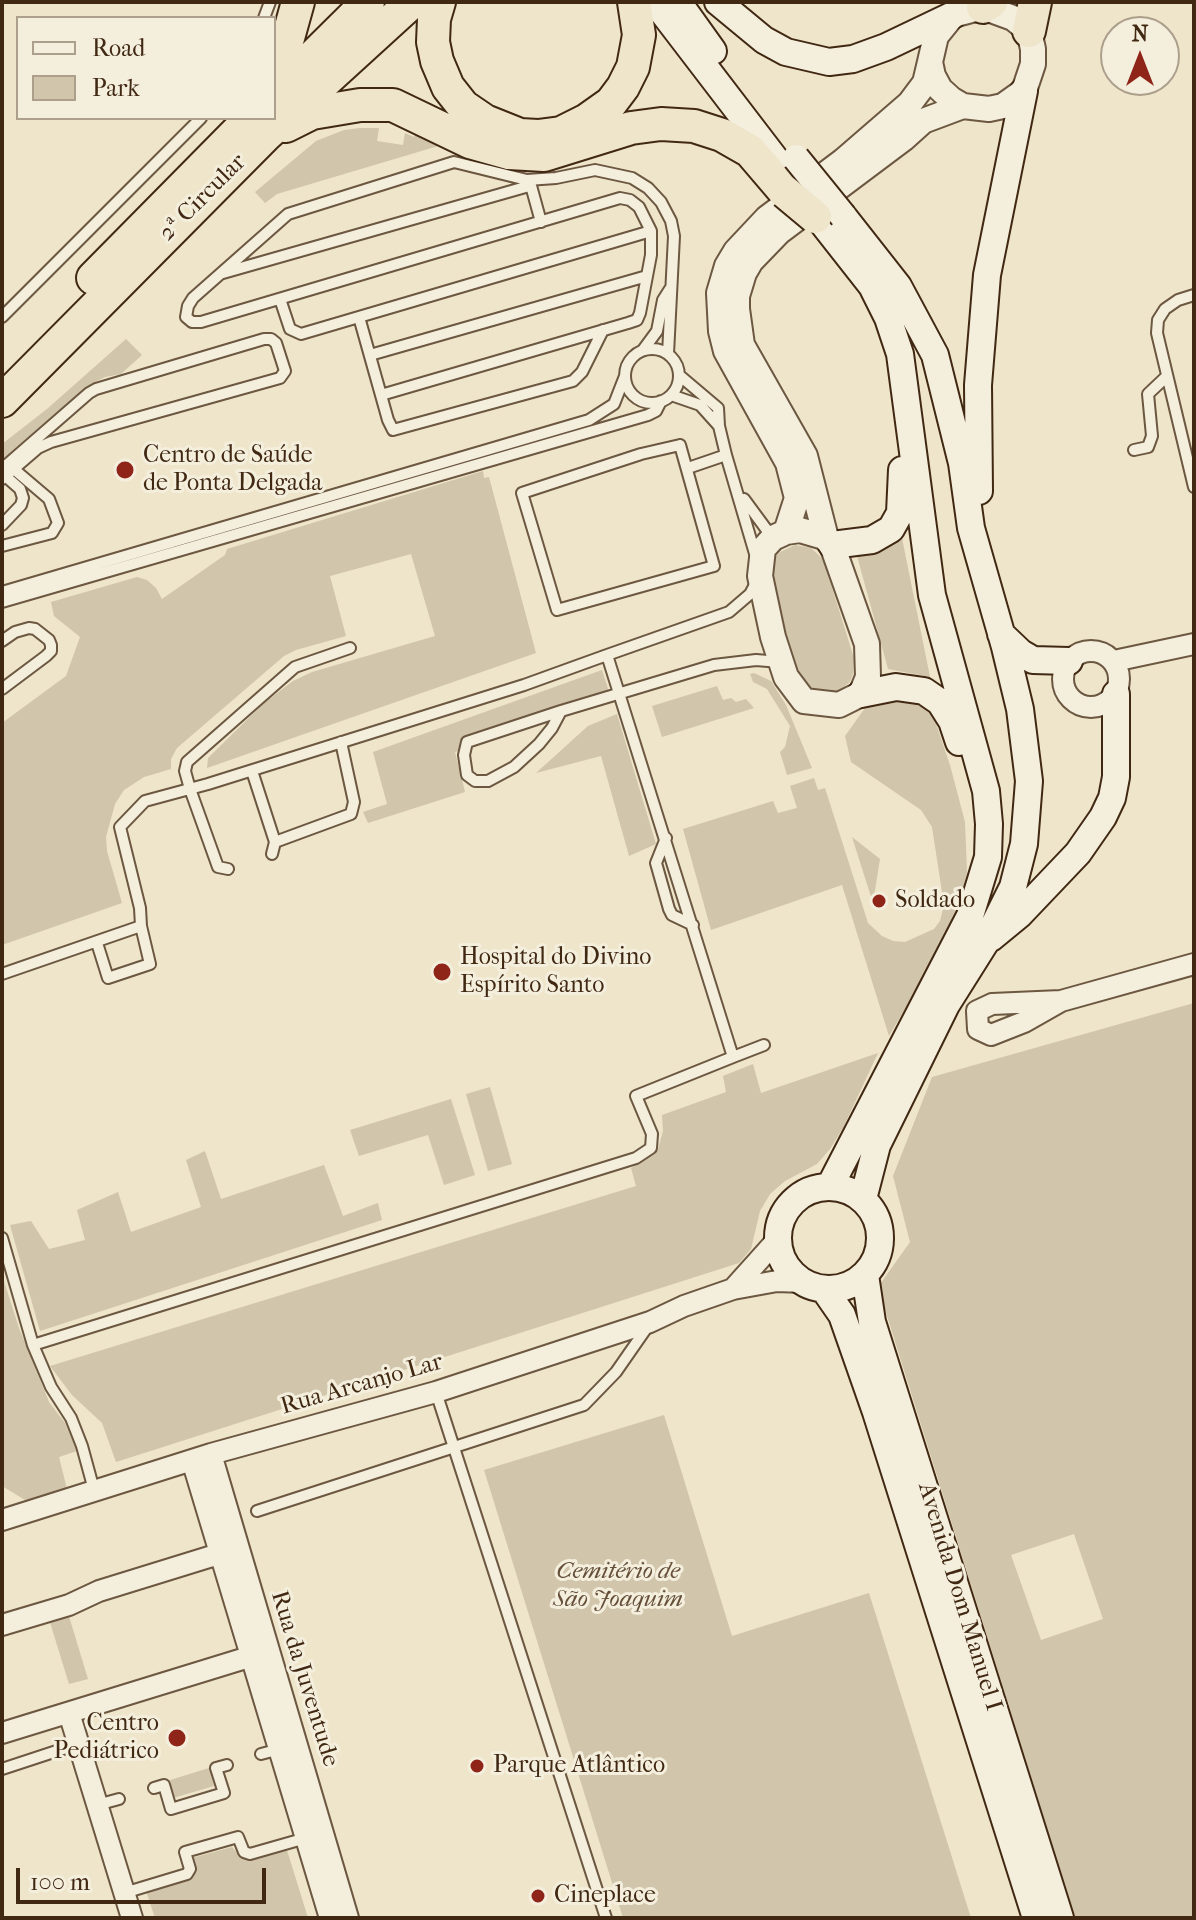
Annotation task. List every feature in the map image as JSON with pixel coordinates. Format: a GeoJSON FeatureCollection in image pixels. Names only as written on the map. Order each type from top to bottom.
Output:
{"type":"FeatureCollection","features":[{"type":"Feature","properties":{"kind":"highway"},"geometry":{"type":"LineString","coordinates":[[276,58],[288,38],[298,2]]}},
{"type":"Feature","properties":{"kind":"highway"},"geometry":{"type":"LineString","coordinates":[[276,93],[368,2]]}},
{"type":"Feature","properties":{"kind":"highway","name":"2ª Circular"},"geometry":{"type":"LineString","coordinates":[[276,105],[412,2]]}},
{"type":"Feature","properties":{"kind":"highway"},"geometry":{"type":"LineString","coordinates":[[439,2],[434,19],[433,42],[448,87],[463,106],[485,121],[520,135],[538,136],[561,133],[587,120],[611,103],[623,87],[633,67],[639,35],[634,2]]}},
{"type":"Feature","properties":{"kind":"highway"},"geometry":{"type":"LineString","coordinates":[[276,120],[360,105],[393,105],[470,142],[509,153],[544,155],[631,128],[661,124],[694,126],[722,135],[788,173],[824,218]]}},
{"type":"Feature","properties":{"kind":"highway"},"geometry":{"type":"LineString","coordinates":[[250,125],[276,120]]}},
{"type":"Feature","properties":{"kind":"highway","name":"2ª Circular"},"geometry":{"type":"LineString","coordinates":[[2,370],[250,125]]}},
{"type":"Feature","properties":{"kind":"highway","name":"2ª Circular"},"geometry":{"type":"LineString","coordinates":[[2,401],[250,125]]}},
{"type":"Feature","properties":{"kind":"main road"},"geometry":{"type":"LineString","coordinates":[[655,2],[788,173]]}},
{"type":"Feature","properties":{"kind":"main road"},"geometry":{"type":"LineString","coordinates":[[678,2],[738,86],[788,173]]}},
{"type":"Feature","properties":{"kind":"main road"},"geometry":{"type":"LineString","coordinates":[[718,2],[764,40],[786,52],[829,62],[853,59],[886,47],[976,8]]}},
{"type":"Feature","properties":{"kind":"main road"},"geometry":{"type":"LineString","coordinates":[[986,582],[979,482],[978,385],[987,275],[1024,91]]}},
{"type":"Feature","properties":{"kind":"main road"},"geometry":{"type":"LineString","coordinates":[[824,218],[898,286],[935,355],[962,463],[971,528],[1020,709],[1029,781],[1024,844],[1013,887],[985,943],[946,1005],[877,1145],[863,1199]]}},
{"type":"Feature","properties":{"kind":"main road"},"geometry":{"type":"LineString","coordinates":[[824,218],[872,286],[888,318],[900,354],[932,595],[986,791],[989,824],[988,857],[970,916],[830,1186]]}},
{"type":"Feature","properties":{"kind":"main road"},"geometry":{"type":"LineString","coordinates":[[829,542],[872,540],[891,529],[900,513],[900,419],[908,410]]}},
{"type":"Feature","properties":{"kind":"main road"},"geometry":{"type":"LineString","coordinates":[[1001,634],[1033,660],[1069,661]]}},
{"type":"Feature","properties":{"kind":"main road"},"geometry":{"type":"LineString","coordinates":[[861,694],[896,687],[911,688],[924,691],[940,702],[952,721],[960,745],[977,810],[981,841],[988,857]]}},
{"type":"Feature","properties":{"kind":"main road"},"geometry":{"type":"LineString","coordinates":[[985,943],[1019,915],[1078,853],[1103,817],[1112,798],[1116,777],[1118,688]]}},
{"type":"Feature","properties":{"kind":"main road"},"geometry":{"type":"LineString","coordinates":[[830,1186],[842,1188],[863,1199],[874,1212],[880,1228],[880,1245],[875,1262],[865,1275],[853,1284],[839,1288],[814,1286],[790,1272],[781,1257],[777,1240],[779,1223],[798,1196],[830,1186]]}},
{"type":"Feature","properties":{"kind":"main road","name":"Avenida Dom Manuel I"},"geometry":{"type":"LineString","coordinates":[[865,1275],[872,1322],[1060,1918]]}},
{"type":"Feature","properties":{"kind":"main road","name":"Avenida Dom Manuel I"},"geometry":{"type":"LineString","coordinates":[[814,1286],[842,1315],[876,1412],[1036,1918]]}},
{"type":"Feature","properties":{"kind":"street"},"geometry":{"type":"LineString","coordinates":[[780,535],[797,498],[788,463],[726,351],[721,331],[719,293],[727,266],[736,251],[767,218],[843,161],[910,103],[925,83],[936,36],[976,8],[1013,18],[1032,17],[1033,64],[1024,91],[1003,106],[989,109],[963,106],[923,121],[779,232],[751,261],[744,273],[737,296],[742,345],[805,456],[829,542],[867,644],[868,677],[861,694],[839,705],[804,701],[786,677],[759,571],[763,549],[780,535],[800,530],[814,532],[829,542]]}},
{"type":"Feature","properties":{"kind":"street"},"geometry":{"type":"LineString","coordinates":[[930,62],[940,89],[963,106]]}},
{"type":"Feature","properties":{"kind":"street"},"geometry":{"type":"LineString","coordinates":[[1114,661],[1194,644]]}},
{"type":"Feature","properties":{"kind":"street"},"geometry":{"type":"LineString","coordinates":[[1118,688],[1120,672],[1114,661],[1097,650],[1076,654],[1064,670],[1063,683],[1075,703],[1098,707],[1108,702],[1118,688],[1161,653]]}},
{"type":"Feature","properties":{"kind":"street"},"geometry":{"type":"LineString","coordinates":[[1061,1001],[1194,964]]}},
{"type":"Feature","properties":{"kind":"street"},"geometry":{"type":"LineString","coordinates":[[733,1289],[777,1240]]}},
{"type":"Feature","properties":{"kind":"street","name":"Rua Arcanjo Lar"},"geometry":{"type":"LineString","coordinates":[[3,1518],[201,1457],[436,1392],[650,1322],[733,1289],[777,1281],[814,1286]]}},
{"type":"Feature","properties":{"kind":"street","name":"Rua da Juventude"},"geometry":{"type":"LineString","coordinates":[[201,1457],[222,1553],[261,1654],[270,1752],[306,1838],[330,1918]]}},
{"type":"Feature","properties":{"kind":"street","name":"Rua da Juventude"},"geometry":{"type":"LineString","coordinates":[[201,1457],[261,1654],[348,1918]]}},
{"type":"Feature","properties":{"kind":"street"},"geometry":{"type":"LineString","coordinates":[[2,1625],[222,1553]]}},
{"type":"Feature","properties":{"kind":"street"},"geometry":{"type":"LineString","coordinates":[[2,1733],[261,1654]]}},
{"type":"Feature","properties":{"kind":"street"},"geometry":{"type":"LineString","coordinates":[[69,1713],[132,1918]]}},
{"type":"Feature","properties":{"kind":"lane"},"geometry":{"type":"LineString","coordinates":[[2,317],[199,120]]}},
{"type":"Feature","properties":{"kind":"lane"},"geometry":{"type":"LineString","coordinates":[[381,395],[637,320],[651,255],[651,231],[639,207],[625,199],[616,199],[201,322],[187,320],[188,306],[291,212],[454,162],[530,183]]}},
{"type":"Feature","properties":{"kind":"lane"},"geometry":{"type":"LineString","coordinates":[[221,273],[530,183],[595,170],[632,178],[648,188],[661,202],[671,221],[674,236],[668,354]]}},
{"type":"Feature","properties":{"kind":"lane"},"geometry":{"type":"LineString","coordinates":[[530,183],[541,222]]}},
{"type":"Feature","properties":{"kind":"lane"},"geometry":{"type":"LineString","coordinates":[[280,299],[290,329],[295,333],[307,333],[651,231]]}},
{"type":"Feature","properties":{"kind":"lane"},"geometry":{"type":"LineString","coordinates":[[370,355],[647,276]]}},
{"type":"Feature","properties":{"kind":"lane"},"geometry":{"type":"LineString","coordinates":[[2,592],[589,420],[614,404],[630,360],[643,350],[657,331],[663,300],[670,289]]}},
{"type":"Feature","properties":{"kind":"lane"},"geometry":{"type":"LineString","coordinates":[[1194,295],[1178,300],[1165,309],[1158,320],[1157,333],[1194,487]]}},
{"type":"Feature","properties":{"kind":"lane"},"geometry":{"type":"LineString","coordinates":[[359,317],[393,430],[573,381],[582,372],[603,330]]}},
{"type":"Feature","properties":{"kind":"lane"},"geometry":{"type":"LineString","coordinates":[[264,339],[276,343],[285,371],[280,378],[51,442],[5,472],[96,389],[264,339]]}},
{"type":"Feature","properties":{"kind":"lane"},"geometry":{"type":"LineString","coordinates":[[625,376],[631,392],[644,401],[661,401],[671,395],[678,384],[678,367],[668,354],[660,350],[643,350]]}},
{"type":"Feature","properties":{"kind":"lane"},"geometry":{"type":"LineString","coordinates":[[97,943],[108,978],[150,964],[120,827],[145,801],[252,771],[524,685],[729,612],[750,594],[759,571],[726,455],[718,408],[679,375]]}},
{"type":"Feature","properties":{"kind":"lane"},"geometry":{"type":"LineString","coordinates":[[1134,450],[1148,447],[1152,436],[1148,394],[1167,376]]}},
{"type":"Feature","properties":{"kind":"lane"},"geometry":{"type":"LineString","coordinates":[[671,395],[700,405],[719,426]]}},
{"type":"Feature","properties":{"kind":"lane"},"geometry":{"type":"LineString","coordinates":[[2,602],[648,415],[656,411],[661,401]]}},
{"type":"Feature","properties":{"kind":"lane"},"geometry":{"type":"LineString","coordinates":[[680,445],[688,468],[714,566],[557,610],[522,493],[641,454],[680,445]]}},
{"type":"Feature","properties":{"kind":"lane"},"geometry":{"type":"LineString","coordinates":[[688,468],[726,455]]}},
{"type":"Feature","properties":{"kind":"lane"},"geometry":{"type":"LineString","coordinates":[[2,525],[21,505],[23,498],[20,489],[5,472]]}},
{"type":"Feature","properties":{"kind":"lane"},"geometry":{"type":"LineString","coordinates":[[2,546],[52,533],[58,523],[49,499],[5,472]]}},
{"type":"Feature","properties":{"kind":"lane"},"geometry":{"type":"LineString","coordinates":[[738,490],[780,535]]}},
{"type":"Feature","properties":{"kind":"lane"},"geometry":{"type":"LineString","coordinates":[[2,641],[15,632],[35,629],[49,640],[51,651],[2,689]]}},
{"type":"Feature","properties":{"kind":"lane"},"geometry":{"type":"LineString","coordinates":[[228,869],[218,867],[190,789],[185,771],[191,756],[295,667],[350,648]]}},
{"type":"Feature","properties":{"kind":"lane"},"geometry":{"type":"LineString","coordinates":[[607,655],[733,1057]]}},
{"type":"Feature","properties":{"kind":"lane"},"geometry":{"type":"LineString","coordinates":[[561,711],[539,744],[514,767],[488,781],[475,781],[467,775],[464,755],[467,742],[561,711],[620,692],[714,665],[756,660],[780,662]]}},
{"type":"Feature","properties":{"kind":"lane"},"geometry":{"type":"LineString","coordinates":[[275,842],[351,814],[354,802],[341,742]]}},
{"type":"Feature","properties":{"kind":"lane"},"geometry":{"type":"LineString","coordinates":[[252,771],[275,842],[272,854]]}},
{"type":"Feature","properties":{"kind":"lane"},"geometry":{"type":"LineString","coordinates":[[666,838],[656,863],[669,909],[672,915],[693,925]]}},
{"type":"Feature","properties":{"kind":"lane"},"geometry":{"type":"LineString","coordinates":[[2,974],[141,926]]}},
{"type":"Feature","properties":{"kind":"lane"},"geometry":{"type":"LineString","coordinates":[[33,1345],[636,1158],[651,1148],[652,1134],[636,1096],[764,1045]]}},
{"type":"Feature","properties":{"kind":"lane"},"geometry":{"type":"LineString","coordinates":[[2,1238],[33,1345],[51,1387],[71,1418],[94,1490]]}},
{"type":"Feature","properties":{"kind":"lane"},"geometry":{"type":"LineString","coordinates":[[257,1511],[584,1405],[616,1372],[650,1322]]}},
{"type":"Feature","properties":{"kind":"lane"},"geometry":{"type":"LineString","coordinates":[[436,1392],[606,1918]]}},
{"type":"Feature","properties":{"kind":"lane"},"geometry":{"type":"LineString","coordinates":[[2,1769],[78,1744]]}},
{"type":"Feature","properties":{"kind":"lane"},"geometry":{"type":"LineString","coordinates":[[154,1788],[164,1785],[171,1809],[224,1793],[216,1768],[227,1765]]}},
{"type":"Feature","properties":{"kind":"lane"},"geometry":{"type":"LineString","coordinates":[[97,1805],[119,1799]]}},
{"type":"Feature","properties":{"kind":"lane"},"geometry":{"type":"LineString","coordinates":[[124,1893],[187,1874],[190,1869],[185,1852],[238,1837],[244,1852],[250,1854],[306,1838]]}},
{"type":"Feature","properties":{"kind":"green space"},"geometry":{"type":"Polygon","coordinates":[[[379,128],[377,141],[403,145],[405,133],[414,137],[418,130],[445,144],[277,194],[265,203],[255,192],[316,141],[344,130],[379,128]]]}},
{"type":"Feature","properties":{"kind":"green space"},"geometry":{"type":"Polygon","coordinates":[[[126,339],[142,355],[121,374],[93,383],[2,466],[2,444],[126,339]]]}},
{"type":"Feature","properties":{"kind":"green space"},"geometry":{"type":"Polygon","coordinates":[[[483,471],[484,478],[489,477],[536,653],[207,768],[208,758],[265,702],[293,681],[312,672],[435,636],[411,554],[330,576],[346,636],[284,656],[177,748],[171,759],[171,769],[144,777],[124,790],[115,804],[106,837],[122,903],[2,945],[2,723],[66,676],[80,637],[54,616],[51,602],[137,577],[147,580],[162,599],[225,555],[227,549],[483,471]]]}},
{"type":"Feature","properties":{"kind":"green space"},"geometry":{"type":"Polygon","coordinates":[[[900,528],[930,677],[888,669],[857,556],[873,551],[900,528]]]}},
{"type":"Feature","properties":{"kind":"green space"},"geometry":{"type":"Polygon","coordinates":[[[795,545],[811,548],[823,559],[854,658],[850,682],[837,692],[813,692],[806,687],[798,673],[770,581],[774,558],[795,545]]]}},
{"type":"Feature","properties":{"kind":"green space"},"geometry":{"type":"Polygon","coordinates":[[[602,670],[611,698],[455,752],[465,792],[368,823],[363,812],[387,804],[373,752],[602,670]]]}},
{"type":"Feature","properties":{"kind":"green space"},"geometry":{"type":"Polygon","coordinates":[[[750,674],[771,681],[786,705],[812,768],[787,775],[780,752],[785,747],[790,726],[767,689],[753,682],[750,674]]]}},
{"type":"Feature","properties":{"kind":"green space"},"geometry":{"type":"Polygon","coordinates":[[[717,686],[723,700],[731,698],[736,702],[746,699],[754,708],[662,737],[652,706],[717,686]]]}},
{"type":"Feature","properties":{"kind":"green space"},"geometry":{"type":"Polygon","coordinates":[[[899,694],[931,709],[965,822],[967,873],[956,914],[943,944],[889,1036],[842,885],[711,930],[683,829],[773,801],[778,813],[797,808],[790,786],[814,778],[818,790],[825,788],[868,923],[893,941],[905,942],[934,929],[940,921],[944,905],[932,827],[921,810],[851,762],[845,736],[865,708],[899,694]]]}},
{"type":"Feature","properties":{"kind":"green space"},"geometry":{"type":"Polygon","coordinates":[[[617,714],[656,844],[629,856],[601,756],[536,773],[588,726],[617,714]]]}},
{"type":"Feature","properties":{"kind":"green space"},"geometry":{"type":"Polygon","coordinates":[[[852,837],[880,859],[873,903],[852,837]]]}},
{"type":"Feature","properties":{"kind":"green space"},"geometry":{"type":"Polygon","coordinates":[[[1194,1003],[1194,1918],[1075,1918],[878,1287],[910,1242],[893,1176],[932,1077],[1194,1003]],[[1074,1534],[1011,1555],[1041,1640],[1103,1619],[1074,1534]]]}},
{"type":"Feature","properties":{"kind":"green space"},"geometry":{"type":"Polygon","coordinates":[[[878,1053],[830,1149],[817,1164],[785,1181],[770,1194],[760,1211],[751,1249],[739,1263],[116,1462],[102,1423],[72,1395],[50,1366],[636,1186],[631,1168],[658,1149],[663,1131],[662,1115],[726,1092],[723,1076],[753,1064],[761,1093],[878,1053]]]}},
{"type":"Feature","properties":{"kind":"green space"},"geometry":{"type":"Polygon","coordinates":[[[490,1087],[512,1164],[488,1171],[466,1094],[490,1087]]]}},
{"type":"Feature","properties":{"kind":"green space"},"geometry":{"type":"Polygon","coordinates":[[[451,1099],[475,1175],[444,1185],[428,1135],[359,1156],[350,1130],[451,1099]]]}},
{"type":"Feature","properties":{"kind":"green space"},"geometry":{"type":"Polygon","coordinates":[[[205,1151],[221,1199],[324,1165],[343,1216],[378,1203],[382,1220],[40,1331],[10,1225],[31,1221],[49,1249],[85,1240],[77,1210],[118,1192],[131,1232],[201,1207],[186,1160],[205,1151]]]}},
{"type":"Feature","properties":{"kind":"green space"},"geometry":{"type":"Polygon","coordinates":[[[2,1275],[19,1328],[49,1402],[65,1423],[77,1451],[59,1457],[67,1489],[25,1500],[2,1486],[2,1275]]]}},
{"type":"Feature","properties":{"kind":"green space","name":"Cemitério de São Joaquim"},"geometry":{"type":"Polygon","coordinates":[[[664,1415],[732,1636],[869,1593],[971,1918],[623,1918],[484,1470],[664,1415]]]}},
{"type":"Feature","properties":{"kind":"green space"},"geometry":{"type":"Polygon","coordinates":[[[68,1613],[88,1679],[69,1684],[49,1619],[68,1613]]]}},
{"type":"Feature","properties":{"kind":"green space"},"geometry":{"type":"Polygon","coordinates":[[[209,1768],[214,1786],[173,1798],[167,1781],[209,1768]]]}},
{"type":"Feature","properties":{"kind":"green space"},"geometry":{"type":"Polygon","coordinates":[[[232,1847],[242,1858],[251,1858],[286,1847],[308,1918],[155,1918],[146,1891],[190,1878],[193,1874],[192,1858],[232,1847]]]}},
{"type":"Feature","properties":{"kind":"place","name":"Centro de Saúde de Ponta Delgada"},"geometry":{"type":"Point","coordinates":[125,470]}},
{"type":"Feature","properties":{"kind":"place","name":"Soldado"},"geometry":{"type":"Point","coordinates":[879,901]}},
{"type":"Feature","properties":{"kind":"place","name":"Hospital do Divino Espírito Santo"},"geometry":{"type":"Point","coordinates":[442,972]}},
{"type":"Feature","properties":{"kind":"place","name":"Centro Pediátrico"},"geometry":{"type":"Point","coordinates":[177,1738]}},
{"type":"Feature","properties":{"kind":"place","name":"Parque Atlântico"},"geometry":{"type":"Point","coordinates":[477,1766]}},
{"type":"Feature","properties":{"kind":"place","name":"Cineplace"},"geometry":{"type":"Point","coordinates":[538,1896]}}]}
